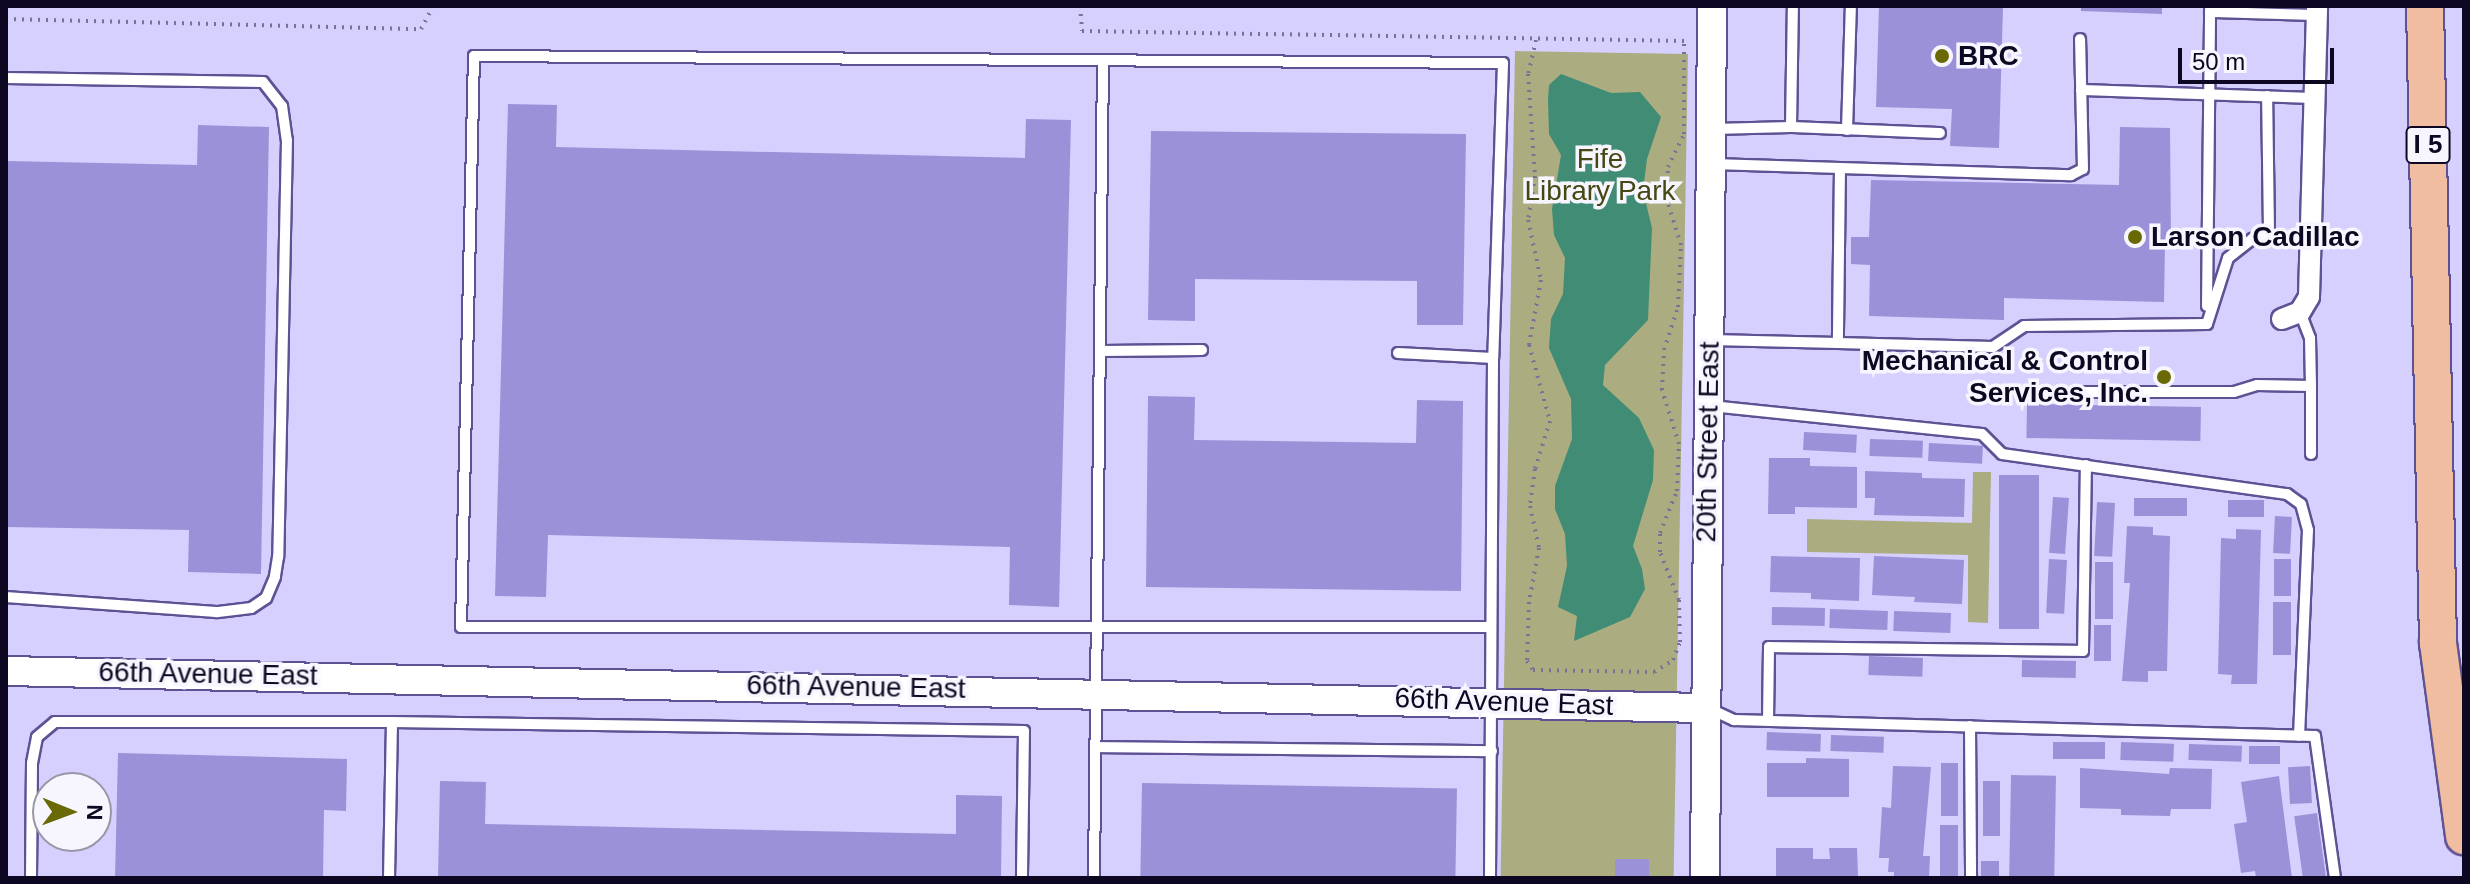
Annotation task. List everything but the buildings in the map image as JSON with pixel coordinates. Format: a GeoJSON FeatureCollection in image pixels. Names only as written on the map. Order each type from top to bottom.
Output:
{"type":"FeatureCollection","features":[{"type":"Feature","properties":{"kind":"highway","name":"I 5"},"geometry":{"type":"LineString","coordinates":[[2425,6],[2438,643],[2464,836]]}},
{"type":"Feature","properties":{"kind":"street","name":"20th Street East"},"geometry":{"type":"LineString","coordinates":[[1705,878],[1711,130],[1698,42],[1712,6]]}},
{"type":"Feature","properties":{"kind":"street"},"geometry":{"type":"LineString","coordinates":[[2291,315],[2309,297],[2317,10]]}},
{"type":"Feature","properties":{"kind":"street","name":"66th Avenue East"},"geometry":{"type":"LineString","coordinates":[[6,671],[1096,692],[1706,708]]}},
{"type":"Feature","properties":{"kind":"lane"},"geometry":{"type":"LineString","coordinates":[[1791,127],[1793,6]]}},
{"type":"Feature","properties":{"kind":"lane"},"geometry":{"type":"LineString","coordinates":[[1847,130],[1851,6]]}},
{"type":"Feature","properties":{"kind":"lane"},"geometry":{"type":"LineString","coordinates":[[2207,324],[2210,9],[2317,10]]}},
{"type":"Feature","properties":{"kind":"lane"},"geometry":{"type":"LineString","coordinates":[[1711,164],[2071,175],[2083,169],[2080,39]]}},
{"type":"Feature","properties":{"kind":"lane"},"geometry":{"type":"LineString","coordinates":[[1489,627],[1097,624],[461,627],[474,56],[1503,63],[1493,358],[1489,672],[1494,701],[1490,878]]}},
{"type":"Feature","properties":{"kind":"lane"},"geometry":{"type":"LineString","coordinates":[[1094,878],[1103,62]]}},
{"type":"Feature","properties":{"kind":"lane"},"geometry":{"type":"LineString","coordinates":[[6,78],[263,82],[282,106],[287,140],[278,557],[275,577],[266,598],[251,608],[216,612],[6,597]]}},
{"type":"Feature","properties":{"kind":"lane"},"geometry":{"type":"LineString","coordinates":[[2081,90],[2315,98]]}},
{"type":"Feature","properties":{"kind":"lane"},"geometry":{"type":"LineString","coordinates":[[2207,324],[2228,258],[2252,239],[2269,232],[2267,96]]}},
{"type":"Feature","properties":{"kind":"lane"},"geometry":{"type":"LineString","coordinates":[[1711,130],[1791,127],[1940,133]]}},
{"type":"Feature","properties":{"kind":"lane"},"geometry":{"type":"LineString","coordinates":[[1838,343],[1840,168]]}},
{"type":"Feature","properties":{"kind":"lane"},"geometry":{"type":"LineString","coordinates":[[2291,315],[2310,338],[2311,454]]}},
{"type":"Feature","properties":{"kind":"lane"},"geometry":{"type":"LineString","coordinates":[[1709,340],[1993,347],[2024,326],[2207,324]]}},
{"type":"Feature","properties":{"kind":"lane"},"geometry":{"type":"LineString","coordinates":[[1102,351],[1202,350]]}},
{"type":"Feature","properties":{"kind":"lane"},"geometry":{"type":"LineString","coordinates":[[1398,353],[1493,358]]}},
{"type":"Feature","properties":{"kind":"lane"},"geometry":{"type":"LineString","coordinates":[[2082,392],[2234,392],[2257,385],[2311,386]]}},
{"type":"Feature","properties":{"kind":"lane"},"geometry":{"type":"LineString","coordinates":[[1709,406],[1982,434],[2002,454],[2287,494],[2301,504],[2308,530],[2299,736]]}},
{"type":"Feature","properties":{"kind":"lane"},"geometry":{"type":"LineString","coordinates":[[1768,720],[1769,647],[2083,651],[2086,465]]}},
{"type":"Feature","properties":{"kind":"lane"},"geometry":{"type":"LineString","coordinates":[[1706,708],[1734,720],[2315,736],[2335,878]]}},
{"type":"Feature","properties":{"kind":"lane"},"geometry":{"type":"LineString","coordinates":[[31,878],[32,763],[37,737],[55,722],[392,722],[1024,731],[1022,878]]}},
{"type":"Feature","properties":{"kind":"lane"},"geometry":{"type":"LineString","coordinates":[[389,878],[392,722]]}},
{"type":"Feature","properties":{"kind":"lane"},"geometry":{"type":"LineString","coordinates":[[1970,726],[1971,878]]}},
{"type":"Feature","properties":{"kind":"lane"},"geometry":{"type":"LineString","coordinates":[[1095,747],[1492,751]]}},
{"type":"Feature","properties":{"kind":"path"},"geometry":{"type":"LineString","coordinates":[[6,19],[421,29],[433,6]]}},
{"type":"Feature","properties":{"kind":"path"},"geometry":{"type":"LineString","coordinates":[[1068,6],[1080,6],[1082,31],[1698,42],[1684,134],[1668,167],[1666,197],[1681,245],[1678,307],[1664,350],[1662,390],[1679,444],[1677,491],[1660,533],[1660,552],[1679,600],[1680,642],[1673,660],[1654,672],[1533,670],[1527,661],[1529,602],[1539,548],[1530,506],[1535,469],[1550,421],[1529,345],[1541,280],[1528,220],[1535,176],[1528,74],[1536,40]]}},
{"type":"Feature","properties":{"kind":"green space","name":"Fife Library Park"},"geometry":{"type":"Polygon","coordinates":[[[1515,51],[1688,54],[1674,878],[1501,878],[1515,51]]]}},
{"type":"Feature","properties":{"kind":"green space"},"geometry":{"type":"Polygon","coordinates":[[[1973,472],[1991,472],[1988,623],[1968,622],[1968,555],[1807,552],[1807,519],[1972,523],[1973,472]]]}},
{"type":"Feature","properties":{"kind":"shaded area"},"geometry":{"type":"Polygon","coordinates":[[[1561,74],[1611,93],[1640,92],[1661,117],[1647,159],[1643,191],[1652,228],[1648,320],[1605,365],[1603,385],[1639,418],[1654,450],[1653,480],[1633,546],[1642,569],[1645,589],[1630,617],[1574,641],[1577,616],[1558,607],[1567,566],[1565,534],[1555,509],[1555,486],[1572,439],[1571,399],[1549,348],[1551,319],[1563,294],[1565,258],[1554,235],[1552,209],[1561,155],[1549,134],[1548,100],[1549,85],[1561,74]]]}},
{"type":"Feature","properties":{"kind":"place","name":"BRC"},"geometry":{"type":"Point","coordinates":[1942,56]}},
{"type":"Feature","properties":{"kind":"place","name":"Larson Cadillac"},"geometry":{"type":"Point","coordinates":[2135,237]}},
{"type":"Feature","properties":{"kind":"place","name":"Mechanical & Control Services, Inc."},"geometry":{"type":"Point","coordinates":[2164,377]}}]}
